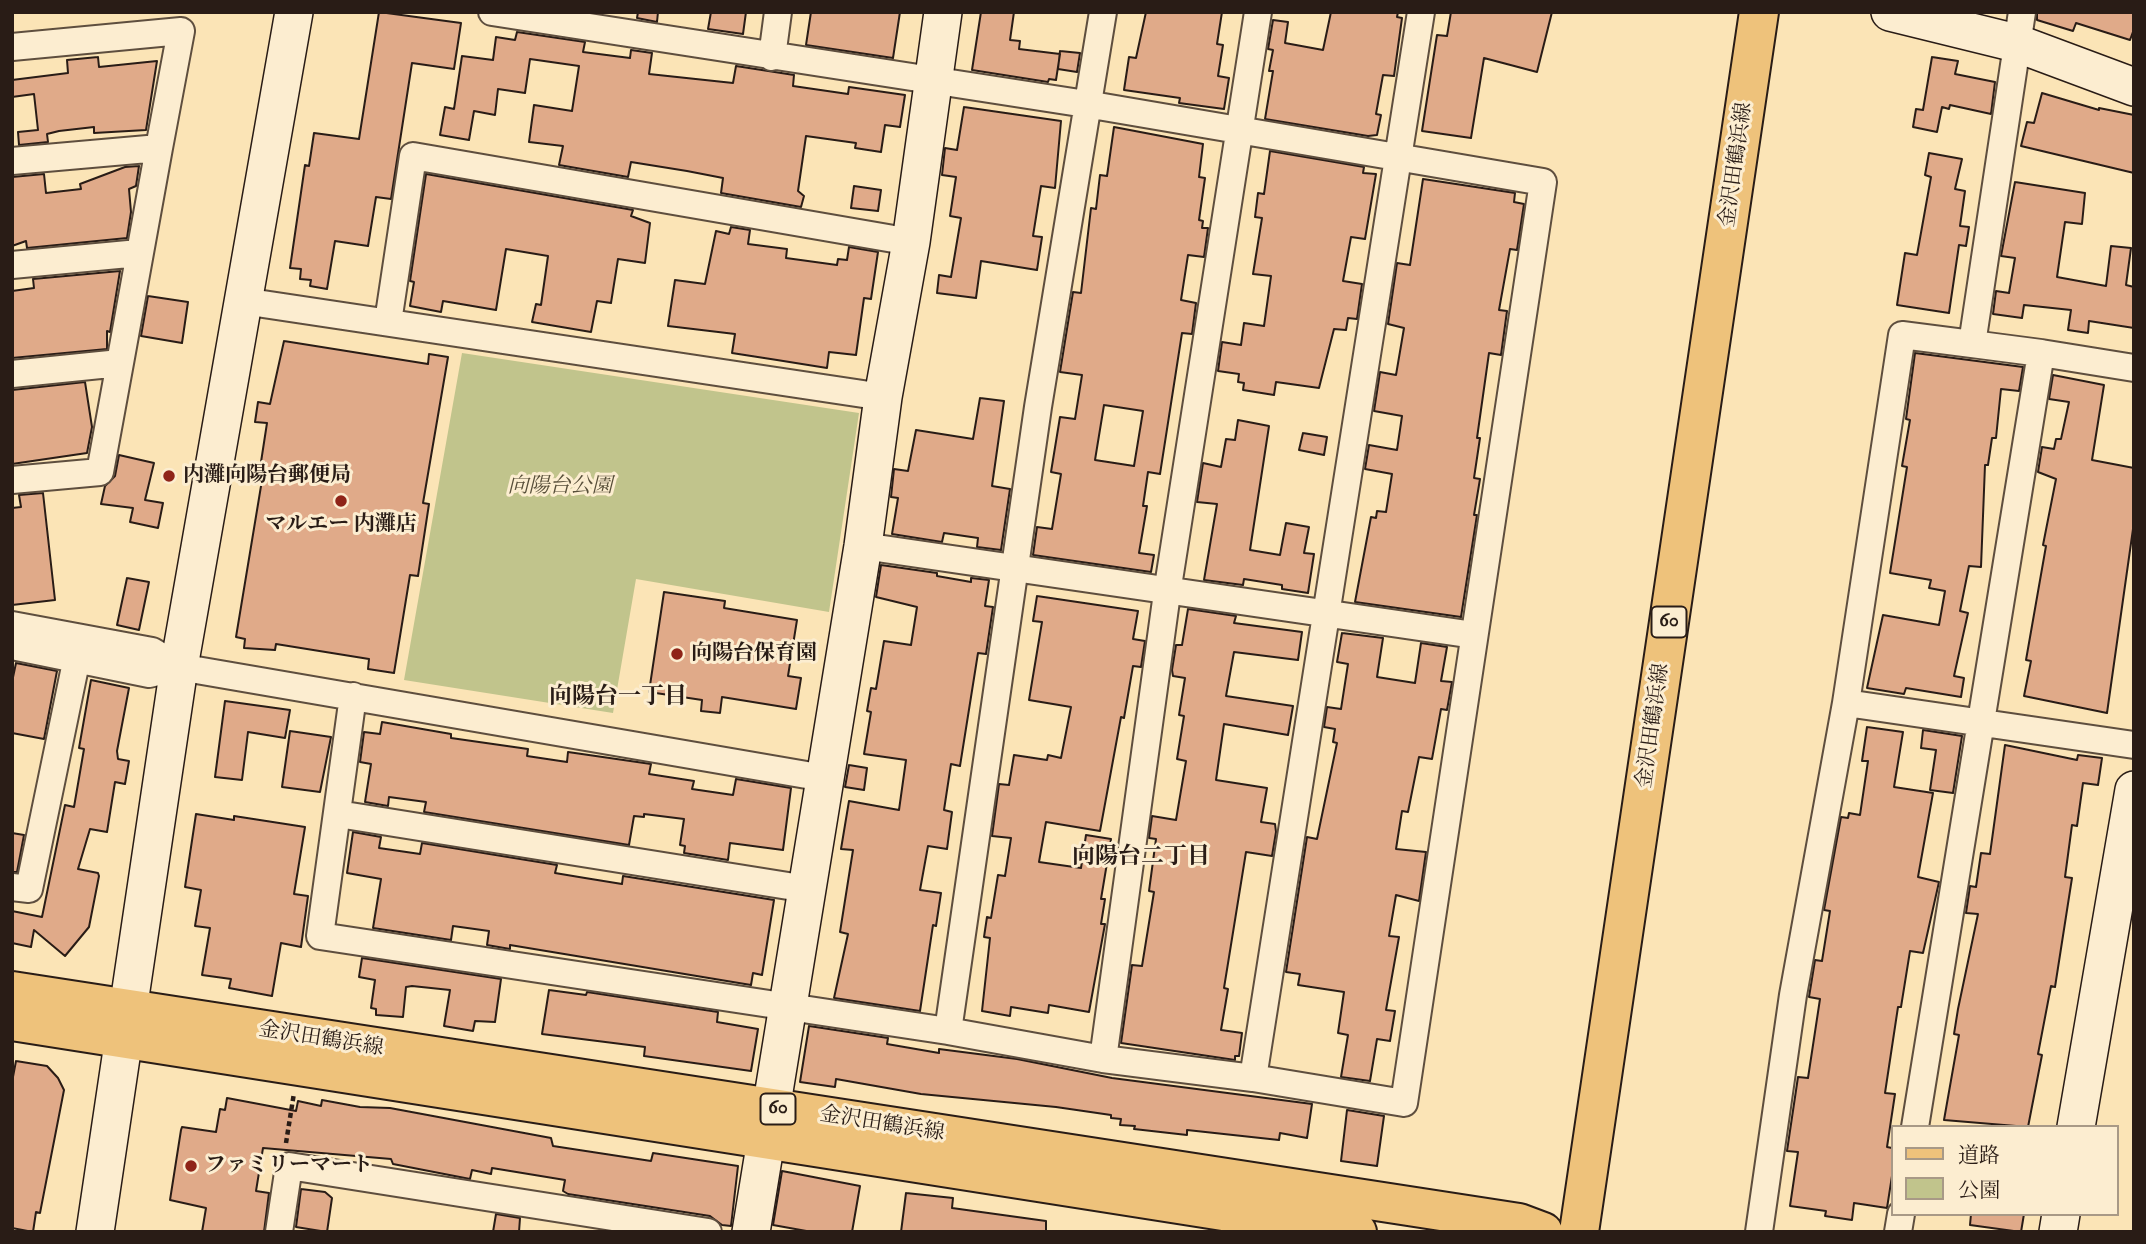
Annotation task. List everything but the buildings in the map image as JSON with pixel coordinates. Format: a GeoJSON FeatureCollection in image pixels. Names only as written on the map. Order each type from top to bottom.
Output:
{"type":"FeatureCollection","features":[{"type":"Feature","properties":{"kind":"main road","name":"金沢田鶴浜線"},"geometry":{"type":"LineString","coordinates":[[1579,1232],[1759,12]]}},
{"type":"Feature","properties":{"kind":"main road","name":"金沢田鶴浜線"},"geometry":{"type":"LineString","coordinates":[[12,991],[127,1024],[770,1124],[1519,1223],[1543,1232]]}},
{"type":"Feature","properties":{"kind":"main road","name":"金沢田鶴浜線"},"geometry":{"type":"LineString","coordinates":[[12,1021],[127,1024]]}},
{"type":"Feature","properties":{"kind":"main road","name":"金沢田鶴浜線"},"geometry":{"type":"LineString","coordinates":[[770,1124],[1357,1232]]}},
{"type":"Feature","properties":{"kind":"street"},"geometry":{"type":"LineString","coordinates":[[95,1232],[179,667],[294,12]]}},
{"type":"Feature","properties":{"kind":"street"},"geometry":{"type":"LineString","coordinates":[[353,696],[320,936],[788,1009],[948,1031],[1103,1059],[1252,1078],[1404,1103],[1543,182],[1086,104],[772,57],[615,22],[492,12]]}},
{"type":"Feature","properties":{"kind":"street"},"geometry":{"type":"LineString","coordinates":[[772,57],[778,12]]}},
{"type":"Feature","properties":{"kind":"street"},"geometry":{"type":"LineString","coordinates":[[751,1232],[863,546],[883,397],[911,242],[943,12]]}},
{"type":"Feature","properties":{"kind":"street"},"geometry":{"type":"LineString","coordinates":[[948,1031],[1015,570],[1086,104],[1103,12]]}},
{"type":"Feature","properties":{"kind":"street"},"geometry":{"type":"LineString","coordinates":[[1103,1059],[1167,593],[1258,12]]}},
{"type":"Feature","properties":{"kind":"street"},"geometry":{"type":"LineString","coordinates":[[1252,1078],[1421,12]]}},
{"type":"Feature","properties":{"kind":"street"},"geometry":{"type":"LineString","coordinates":[[1890,12],[2019,28],[2134,87]]}},
{"type":"Feature","properties":{"kind":"street"},"geometry":{"type":"LineString","coordinates":[[12,47],[183,22],[100,472],[12,480]]}},
{"type":"Feature","properties":{"kind":"street"},"geometry":{"type":"LineString","coordinates":[[1972,344],[2019,28]]}},
{"type":"Feature","properties":{"kind":"street"},"geometry":{"type":"LineString","coordinates":[[12,161],[159,149]]}},
{"type":"Feature","properties":{"kind":"street"},"geometry":{"type":"LineString","coordinates":[[388,321],[413,156],[911,242]]}},
{"type":"Feature","properties":{"kind":"street"},"geometry":{"type":"LineString","coordinates":[[12,265],[139,253]]}},
{"type":"Feature","properties":{"kind":"street"},"geometry":{"type":"LineString","coordinates":[[243,301],[883,397]]}},
{"type":"Feature","properties":{"kind":"street"},"geometry":{"type":"LineString","coordinates":[[1775,1232],[1759,1231],[1793,995],[1846,704],[1902,335],[2134,368]]}},
{"type":"Feature","properties":{"kind":"street"},"geometry":{"type":"LineString","coordinates":[[1915,1125],[2042,353]]}},
{"type":"Feature","properties":{"kind":"street"},"geometry":{"type":"LineString","coordinates":[[12,374],[120,363]]}},
{"type":"Feature","properties":{"kind":"street"},"geometry":{"type":"LineString","coordinates":[[863,546],[1167,593],[1474,635]]}},
{"type":"Feature","properties":{"kind":"street"},"geometry":{"type":"LineString","coordinates":[[12,625],[79,648]]}},
{"type":"Feature","properties":{"kind":"street"},"geometry":{"type":"LineString","coordinates":[[12,646],[152,651],[179,667],[824,778]]}},
{"type":"Feature","properties":{"kind":"street"},"geometry":{"type":"LineString","coordinates":[[12,887],[29,889],[79,648]]}},
{"type":"Feature","properties":{"kind":"street"},"geometry":{"type":"LineString","coordinates":[[1846,704],[2134,745]]}},
{"type":"Feature","properties":{"kind":"street"},"geometry":{"type":"LineString","coordinates":[[2076,1125],[2134,790]]}},
{"type":"Feature","properties":{"kind":"street"},"geometry":{"type":"LineString","coordinates":[[338,814],[807,889]]}},
{"type":"Feature","properties":{"kind":"street"},"geometry":{"type":"LineString","coordinates":[[279,1232],[289,1166],[708,1232]]}},
{"type":"Feature","properties":{"kind":"path"},"geometry":{"type":"LineString","coordinates":[[289,1166],[284,1158],[295,1089]]}},
{"type":"Feature","properties":{"kind":"green space","name":"向陽台公園"},"geometry":{"type":"Polygon","coordinates":[[[462,353],[859,413],[829,612],[636,579],[613,713],[404,680],[462,353]]]}},
{"type":"Feature","properties":{"kind":"place","name":"内灘向陽台郵便局"},"geometry":{"type":"Point","coordinates":[169,476]}},
{"type":"Feature","properties":{"kind":"place","name":"マルエー 内灘店"},"geometry":{"type":"Point","coordinates":[341,501]}},
{"type":"Feature","properties":{"kind":"place","name":"向陽台保育園"},"geometry":{"type":"Point","coordinates":[677,654]}},
{"type":"Feature","properties":{"kind":"place","name":"ファミリーマート"},"geometry":{"type":"Point","coordinates":[191,1166]}},
{"type":"Feature","properties":{"kind":"district","name":"向陽台一丁目"},"geometry":{"type":"Point","coordinates":[618,698]}},
{"type":"Feature","properties":{"kind":"district","name":"向陽台二丁目"},"geometry":{"type":"Point","coordinates":[1141,858]}}]}
